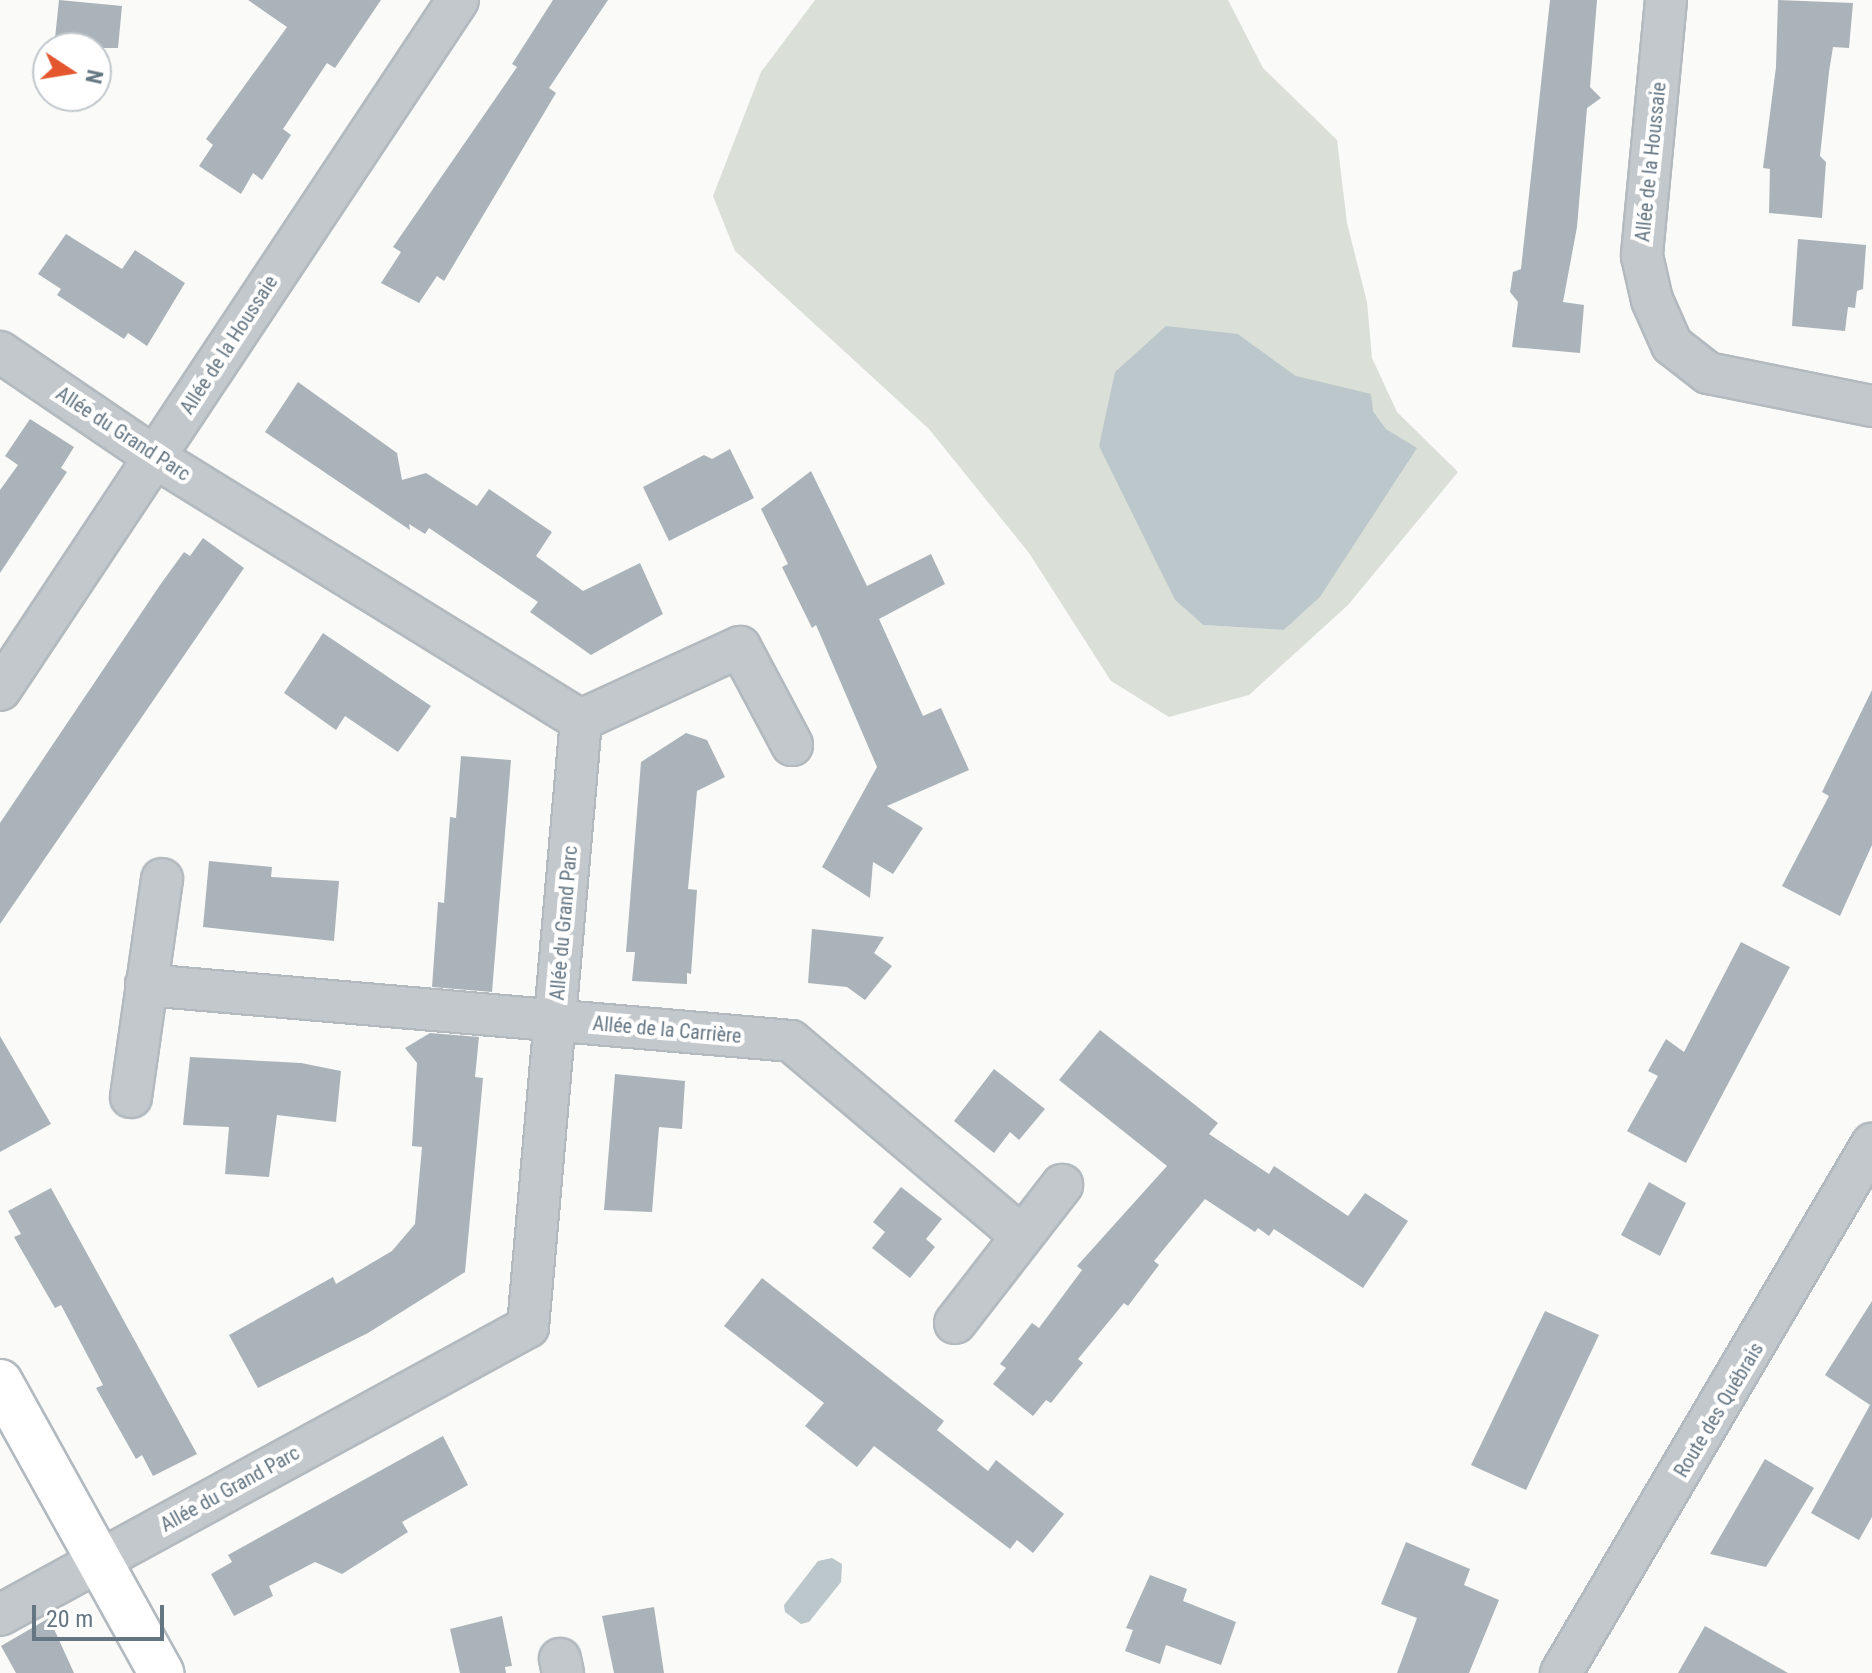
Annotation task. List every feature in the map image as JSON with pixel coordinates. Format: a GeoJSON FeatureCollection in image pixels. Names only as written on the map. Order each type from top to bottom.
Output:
{"type":"FeatureCollection","features":[{"type":"Feature","properties":{"kind":"street","name":"Allée de la Houssaie"},"geometry":{"type":"LineString","coordinates":[[0,690],[458,0]]}},
{"type":"Feature","properties":{"kind":"street","name":"Allée de la Houssaie"},"geometry":{"type":"LineString","coordinates":[[1666,0],[1642,256],[1652,300],[1672,345],[1708,373],[1872,406]]}},
{"type":"Feature","properties":{"kind":"street","name":"Allée du Grand Parc"},"geometry":{"type":"LineString","coordinates":[[0,352],[156,458],[581,720],[528,1327],[100,1559]]}},
{"type":"Feature","properties":{"kind":"street"},"geometry":{"type":"LineString","coordinates":[[581,720],[740,647],[792,745]]}},
{"type":"Feature","properties":{"kind":"street"},"geometry":{"type":"LineString","coordinates":[[131,1097],[162,879]]}},
{"type":"Feature","properties":{"kind":"street","name":"Allée de la Carrière"},"geometry":{"type":"LineString","coordinates":[[146,985],[791,1041],[1022,1236]]}},
{"type":"Feature","properties":{"kind":"street","name":"Route des Québrais"},"geometry":{"type":"LineString","coordinates":[[1561,1673],[1872,1144]]}},
{"type":"Feature","properties":{"kind":"street"},"geometry":{"type":"LineString","coordinates":[[955,1323],[1062,1185]]}},
{"type":"Feature","properties":{"kind":"street"},"geometry":{"type":"LineString","coordinates":[[0,1382],[161,1673]]}},
{"type":"Feature","properties":{"kind":"street"},"geometry":{"type":"LineString","coordinates":[[0,1615],[100,1559]]}},
{"type":"Feature","properties":{"kind":"shaded area"},"geometry":{"type":"Polygon","coordinates":[[[815,0],[1228,0],[1263,68],[1337,140],[1347,223],[1367,302],[1372,358],[1397,412],[1458,472],[1348,605],[1249,695],[1169,717],[1111,681],[1029,553],[929,429],[735,251],[713,196],[761,72],[815,0]],[[1238,334],[1158,564],[1175,600],[1203,625],[1284,630],[1320,597],[1416,448],[1386,429],[1373,411],[1296,376],[1238,334]]]}},
{"type":"Feature","properties":{"kind":"shaded area"},"geometry":{"type":"Polygon","coordinates":[[[1166,326],[1238,334],[1296,376],[1371,394],[1373,411],[1386,429],[1417,448],[1320,597],[1284,630],[1203,625],[1175,600],[1099,446],[1115,372],[1166,326]]]}},
{"type":"Feature","properties":{"kind":"shaded area"},"geometry":{"type":"Polygon","coordinates":[[[832,1558],[842,1564],[841,1582],[809,1622],[801,1624],[785,1612],[784,1605],[818,1561],[832,1558]]]}},
{"type":"Feature","properties":{"kind":"building"},"geometry":{"type":"Polygon","coordinates":[[[59,0],[122,6],[118,48],[112,48],[112,32],[56,32],[59,0]]]}},
{"type":"Feature","properties":{"kind":"building"},"geometry":{"type":"Polygon","coordinates":[[[248,0],[381,0],[335,68],[327,63],[283,129],[291,135],[262,180],[253,173],[241,194],[199,166],[213,145],[206,139],[287,27],[248,0]]]}},
{"type":"Feature","properties":{"kind":"building"},"geometry":{"type":"Polygon","coordinates":[[[553,0],[608,0],[549,88],[556,93],[444,281],[437,276],[419,303],[381,283],[401,252],[393,247],[517,67],[512,64],[553,0]]]}},
{"type":"Feature","properties":{"kind":"building"},"geometry":{"type":"Polygon","coordinates":[[[1550,0],[1597,0],[1590,87],[1601,98],[1587,108],[1577,227],[1563,302],[1584,305],[1580,353],[1512,347],[1518,302],[1510,292],[1513,272],[1521,269],[1550,0]]]}},
{"type":"Feature","properties":{"kind":"building"},"geometry":{"type":"Polygon","coordinates":[[[1778,0],[1853,3],[1849,48],[1833,47],[1829,72],[1820,156],[1826,162],[1822,218],[1769,213],[1770,169],[1763,168],[1776,67],[1778,0]]]}},
{"type":"Feature","properties":{"kind":"building"},"geometry":{"type":"Polygon","coordinates":[[[66,234],[122,269],[135,250],[185,283],[147,346],[128,333],[124,339],[57,295],[61,289],[38,274],[66,234]]]}},
{"type":"Feature","properties":{"kind":"building"},"geometry":{"type":"Polygon","coordinates":[[[1798,239],[1866,245],[1863,289],[1857,291],[1855,308],[1848,307],[1845,331],[1792,326],[1798,239]]]}},
{"type":"Feature","properties":{"kind":"building"},"geometry":{"type":"Polygon","coordinates":[[[298,382],[397,453],[402,480],[426,473],[477,506],[489,489],[552,532],[536,556],[583,591],[640,563],[663,614],[591,655],[530,612],[538,602],[429,528],[425,534],[409,524],[410,530],[265,432],[298,382]]]}},
{"type":"Feature","properties":{"kind":"building"},"geometry":{"type":"Polygon","coordinates":[[[30,419],[74,447],[61,468],[67,472],[0,573],[0,490],[18,465],[5,456],[30,419]]]}},
{"type":"Feature","properties":{"kind":"building"},"geometry":{"type":"Polygon","coordinates":[[[730,449],[754,498],[669,541],[643,487],[704,455],[712,459],[730,449]]]}},
{"type":"Feature","properties":{"kind":"building"},"geometry":{"type":"Polygon","coordinates":[[[811,471],[867,586],[931,554],[945,584],[879,619],[923,716],[941,708],[969,770],[887,806],[923,828],[893,874],[873,862],[870,898],[822,867],[877,767],[816,625],[812,628],[782,567],[788,564],[761,509],[811,471]]]}},
{"type":"Feature","properties":{"kind":"building"},"geometry":{"type":"Polygon","coordinates":[[[203,538],[244,568],[0,924],[0,823],[160,585],[184,552],[190,556],[203,538]]]}},
{"type":"Feature","properties":{"kind":"building"},"geometry":{"type":"Polygon","coordinates":[[[323,633],[431,706],[398,752],[345,716],[336,730],[284,693],[323,633]]]}},
{"type":"Feature","properties":{"kind":"building"},"geometry":{"type":"Polygon","coordinates":[[[1872,690],[1872,845],[1840,916],[1782,886],[1829,796],[1822,792],[1872,690]]]}},
{"type":"Feature","properties":{"kind":"building"},"geometry":{"type":"Polygon","coordinates":[[[686,733],[707,740],[725,777],[697,791],[688,889],[697,890],[691,974],[687,973],[687,984],[632,981],[635,952],[626,952],[641,762],[686,733]]]}},
{"type":"Feature","properties":{"kind":"building"},"geometry":{"type":"Polygon","coordinates":[[[461,756],[511,760],[492,992],[432,987],[438,902],[444,903],[450,817],[456,818],[461,756]]]}},
{"type":"Feature","properties":{"kind":"building"},"geometry":{"type":"Polygon","coordinates":[[[209,861],[272,867],[271,877],[339,881],[334,941],[203,927],[209,861]]]}},
{"type":"Feature","properties":{"kind":"building"},"geometry":{"type":"Polygon","coordinates":[[[812,929],[884,937],[874,953],[892,966],[865,1000],[847,987],[808,983],[812,929]]]}},
{"type":"Feature","properties":{"kind":"building"},"geometry":{"type":"Polygon","coordinates":[[[1741,942],[1790,967],[1686,1163],[1627,1131],[1658,1076],[1648,1071],[1666,1039],[1684,1052],[1741,942]]]}},
{"type":"Feature","properties":{"kind":"building"},"geometry":{"type":"Polygon","coordinates":[[[1100,1030],[1218,1123],[1209,1134],[1269,1174],[1274,1166],[1348,1216],[1365,1193],[1408,1221],[1363,1288],[1274,1229],[1269,1236],[1258,1228],[1255,1232],[1205,1199],[1154,1261],[1159,1265],[1128,1306],[1124,1303],[1078,1359],[1083,1363],[1051,1403],[1046,1400],[1033,1416],[993,1384],[1006,1368],[1000,1364],[1032,1323],[1039,1328],[1082,1270],[1077,1266],[1167,1166],[1059,1080],[1100,1030]]]}},
{"type":"Feature","properties":{"kind":"building"},"geometry":{"type":"Polygon","coordinates":[[[430,1033],[479,1037],[475,1077],[483,1078],[465,1272],[368,1333],[258,1388],[229,1335],[333,1277],[336,1284],[392,1251],[415,1224],[422,1147],[412,1146],[417,1063],[405,1048],[430,1033]]]}},
{"type":"Feature","properties":{"kind":"building"},"geometry":{"type":"Polygon","coordinates":[[[0,1036],[51,1124],[0,1152],[0,1036]]]}},
{"type":"Feature","properties":{"kind":"building"},"geometry":{"type":"Polygon","coordinates":[[[190,1057],[301,1063],[341,1071],[336,1122],[277,1115],[269,1177],[225,1174],[229,1127],[183,1125],[190,1057]]]}},
{"type":"Feature","properties":{"kind":"building"},"geometry":{"type":"Polygon","coordinates":[[[994,1069],[1045,1109],[1019,1140],[1010,1132],[994,1153],[954,1121],[994,1069]]]}},
{"type":"Feature","properties":{"kind":"building"},"geometry":{"type":"Polygon","coordinates":[[[615,1074],[685,1081],[682,1129],[659,1127],[652,1212],[604,1210],[615,1074]]]}},
{"type":"Feature","properties":{"kind":"building"},"geometry":{"type":"Polygon","coordinates":[[[1649,1182],[1686,1203],[1660,1256],[1621,1235],[1649,1182]]]}},
{"type":"Feature","properties":{"kind":"building"},"geometry":{"type":"Polygon","coordinates":[[[901,1187],[942,1219],[926,1239],[935,1247],[910,1278],[872,1248],[885,1232],[873,1222],[901,1187]]]}},
{"type":"Feature","properties":{"kind":"building"},"geometry":{"type":"Polygon","coordinates":[[[51,1188],[197,1454],[153,1476],[142,1455],[136,1459],[96,1388],[103,1385],[61,1305],[55,1308],[14,1237],[21,1234],[8,1211],[51,1188]]]}},
{"type":"Feature","properties":{"kind":"building"},"geometry":{"type":"Polygon","coordinates":[[[762,1278],[944,1421],[937,1430],[988,1471],[996,1460],[1064,1514],[1033,1553],[1017,1540],[1010,1549],[874,1446],[857,1467],[805,1426],[824,1403],[724,1326],[762,1278]]]}},
{"type":"Feature","properties":{"kind":"building"},"geometry":{"type":"Polygon","coordinates":[[[1872,1301],[1872,1517],[1859,1540],[1811,1513],[1870,1405],[1825,1375],[1872,1301]]]}},
{"type":"Feature","properties":{"kind":"building"},"geometry":{"type":"Polygon","coordinates":[[[1545,1311],[1599,1335],[1526,1490],[1471,1465],[1545,1311]]]}},
{"type":"Feature","properties":{"kind":"building"},"geometry":{"type":"Polygon","coordinates":[[[443,1436],[468,1485],[402,1522],[408,1532],[342,1574],[315,1562],[269,1586],[273,1596],[234,1616],[211,1574],[232,1562],[228,1555],[443,1436]]]}},
{"type":"Feature","properties":{"kind":"building"},"geometry":{"type":"Polygon","coordinates":[[[1765,1459],[1814,1488],[1766,1567],[1710,1554],[1765,1459]]]}},
{"type":"Feature","properties":{"kind":"building"},"geometry":{"type":"Polygon","coordinates":[[[1406,1542],[1470,1569],[1464,1585],[1499,1600],[1469,1673],[1397,1673],[1417,1618],[1381,1604],[1406,1542]]]}},
{"type":"Feature","properties":{"kind":"building"},"geometry":{"type":"Polygon","coordinates":[[[1150,1575],[1187,1589],[1183,1601],[1236,1622],[1221,1665],[1166,1645],[1160,1664],[1125,1651],[1133,1630],[1126,1628],[1150,1575]]]}},
{"type":"Feature","properties":{"kind":"building"},"geometry":{"type":"Polygon","coordinates":[[[654,1607],[664,1673],[614,1673],[602,1616],[654,1607]]]}},
{"type":"Feature","properties":{"kind":"building"},"geometry":{"type":"Polygon","coordinates":[[[502,1616],[512,1666],[505,1667],[506,1673],[460,1673],[450,1629],[502,1616]]]}},
{"type":"Feature","properties":{"kind":"building"},"geometry":{"type":"Polygon","coordinates":[[[49,1618],[74,1673],[16,1673],[1,1646],[49,1618]]]}},
{"type":"Feature","properties":{"kind":"building"},"geometry":{"type":"Polygon","coordinates":[[[1705,1626],[1788,1673],[1678,1673],[1705,1626]]]}}]}
